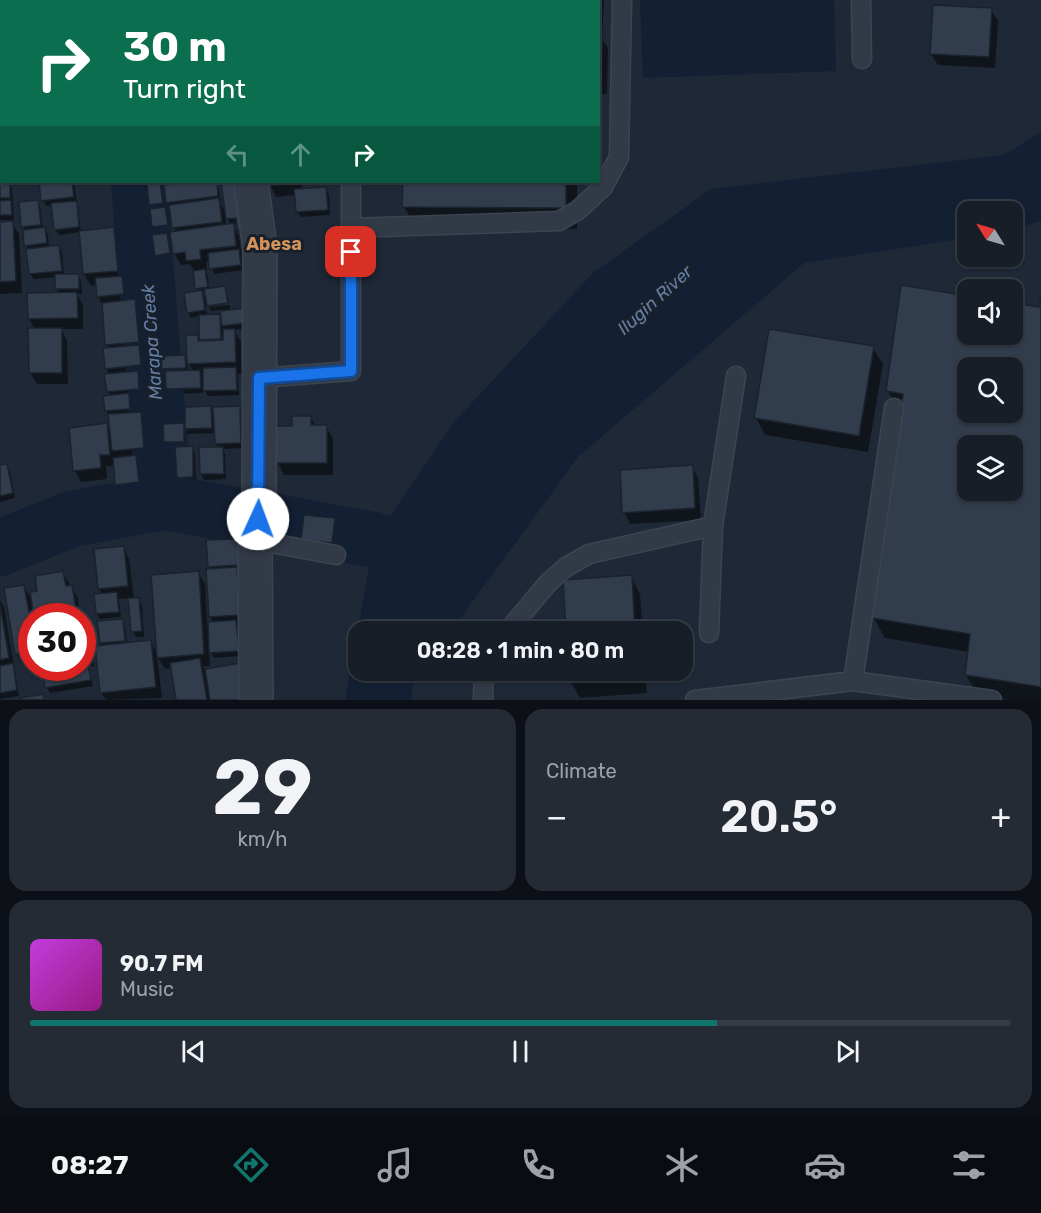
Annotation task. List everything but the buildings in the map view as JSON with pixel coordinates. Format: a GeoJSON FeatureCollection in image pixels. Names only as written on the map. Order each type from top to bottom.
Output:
{"type":"FeatureCollection","features":[{"type":"Feature","properties":{"kind":"street"},"geometry":{"type":"LineString","coordinates":[[251,183],[260,248],[256,700]]}},
{"type":"Feature","properties":{"kind":"lane"},"geometry":{"type":"LineString","coordinates":[[351,228],[559,221],[577,211],[603,187],[619,157],[622,106],[622,0]]}},
{"type":"Feature","properties":{"kind":"lane"},"geometry":{"type":"LineString","coordinates":[[861,0],[862,59]]}},
{"type":"Feature","properties":{"kind":"lane"},"geometry":{"type":"LineString","coordinates":[[259,378],[351,371],[351,183]]}},
{"type":"Feature","properties":{"kind":"lane"},"geometry":{"type":"LineString","coordinates":[[709,633],[713,526],[736,375]]}},
{"type":"Feature","properties":{"kind":"lane"},"geometry":{"type":"LineString","coordinates":[[854,681],[894,408]]}},
{"type":"Feature","properties":{"kind":"lane"},"geometry":{"type":"LineString","coordinates":[[257,526],[336,555]]}},
{"type":"Feature","properties":{"kind":"lane"},"geometry":{"type":"LineString","coordinates":[[516,621],[548,583],[566,567],[589,554],[713,526]]}},
{"type":"Feature","properties":{"kind":"lane"},"geometry":{"type":"LineString","coordinates":[[483,700],[484,681]]}},
{"type":"Feature","properties":{"kind":"lane"},"geometry":{"type":"LineString","coordinates":[[695,700],[854,681],[992,700]]}},
{"type":"Feature","properties":{"kind":"water"},"geometry":{"type":"Polygon","coordinates":[[[640,0],[834,0],[836,71],[643,78],[640,0]]]}},
{"type":"Feature","properties":{"kind":"water","name":"Ilugin River"},"geometry":{"type":"Polygon","coordinates":[[[1041,132],[1041,221],[1023,226],[1023,201],[957,201],[957,240],[804,263],[579,456],[458,621],[359,621],[374,540],[454,422],[593,273],[711,189],[1004,155],[1041,132]]]}},
{"type":"Feature","properties":{"kind":"water"},"geometry":{"type":"Polygon","coordinates":[[[348,681],[415,681],[411,700],[345,700],[348,681]]]}},
{"type":"Feature","properties":{"kind":"waterway","name":"Marapa Creek"},"geometry":{"type":"LineString","coordinates":[[139,183],[164,502]]}},
{"type":"Feature","properties":{"kind":"waterway"},"geometry":{"type":"LineString","coordinates":[[0,548],[71,519],[164,502],[374,540],[429,560]]}},
{"type":"Feature","properties":{"kind":"district","name":"Abesa"},"geometry":{"type":"Point","coordinates":[274,244]}},
{"type":"Feature","properties":{"kind":"route"},"geometry":{"type":"LineString","coordinates":[[258,519],[259,378],[351,371],[351,252]]}}]}
